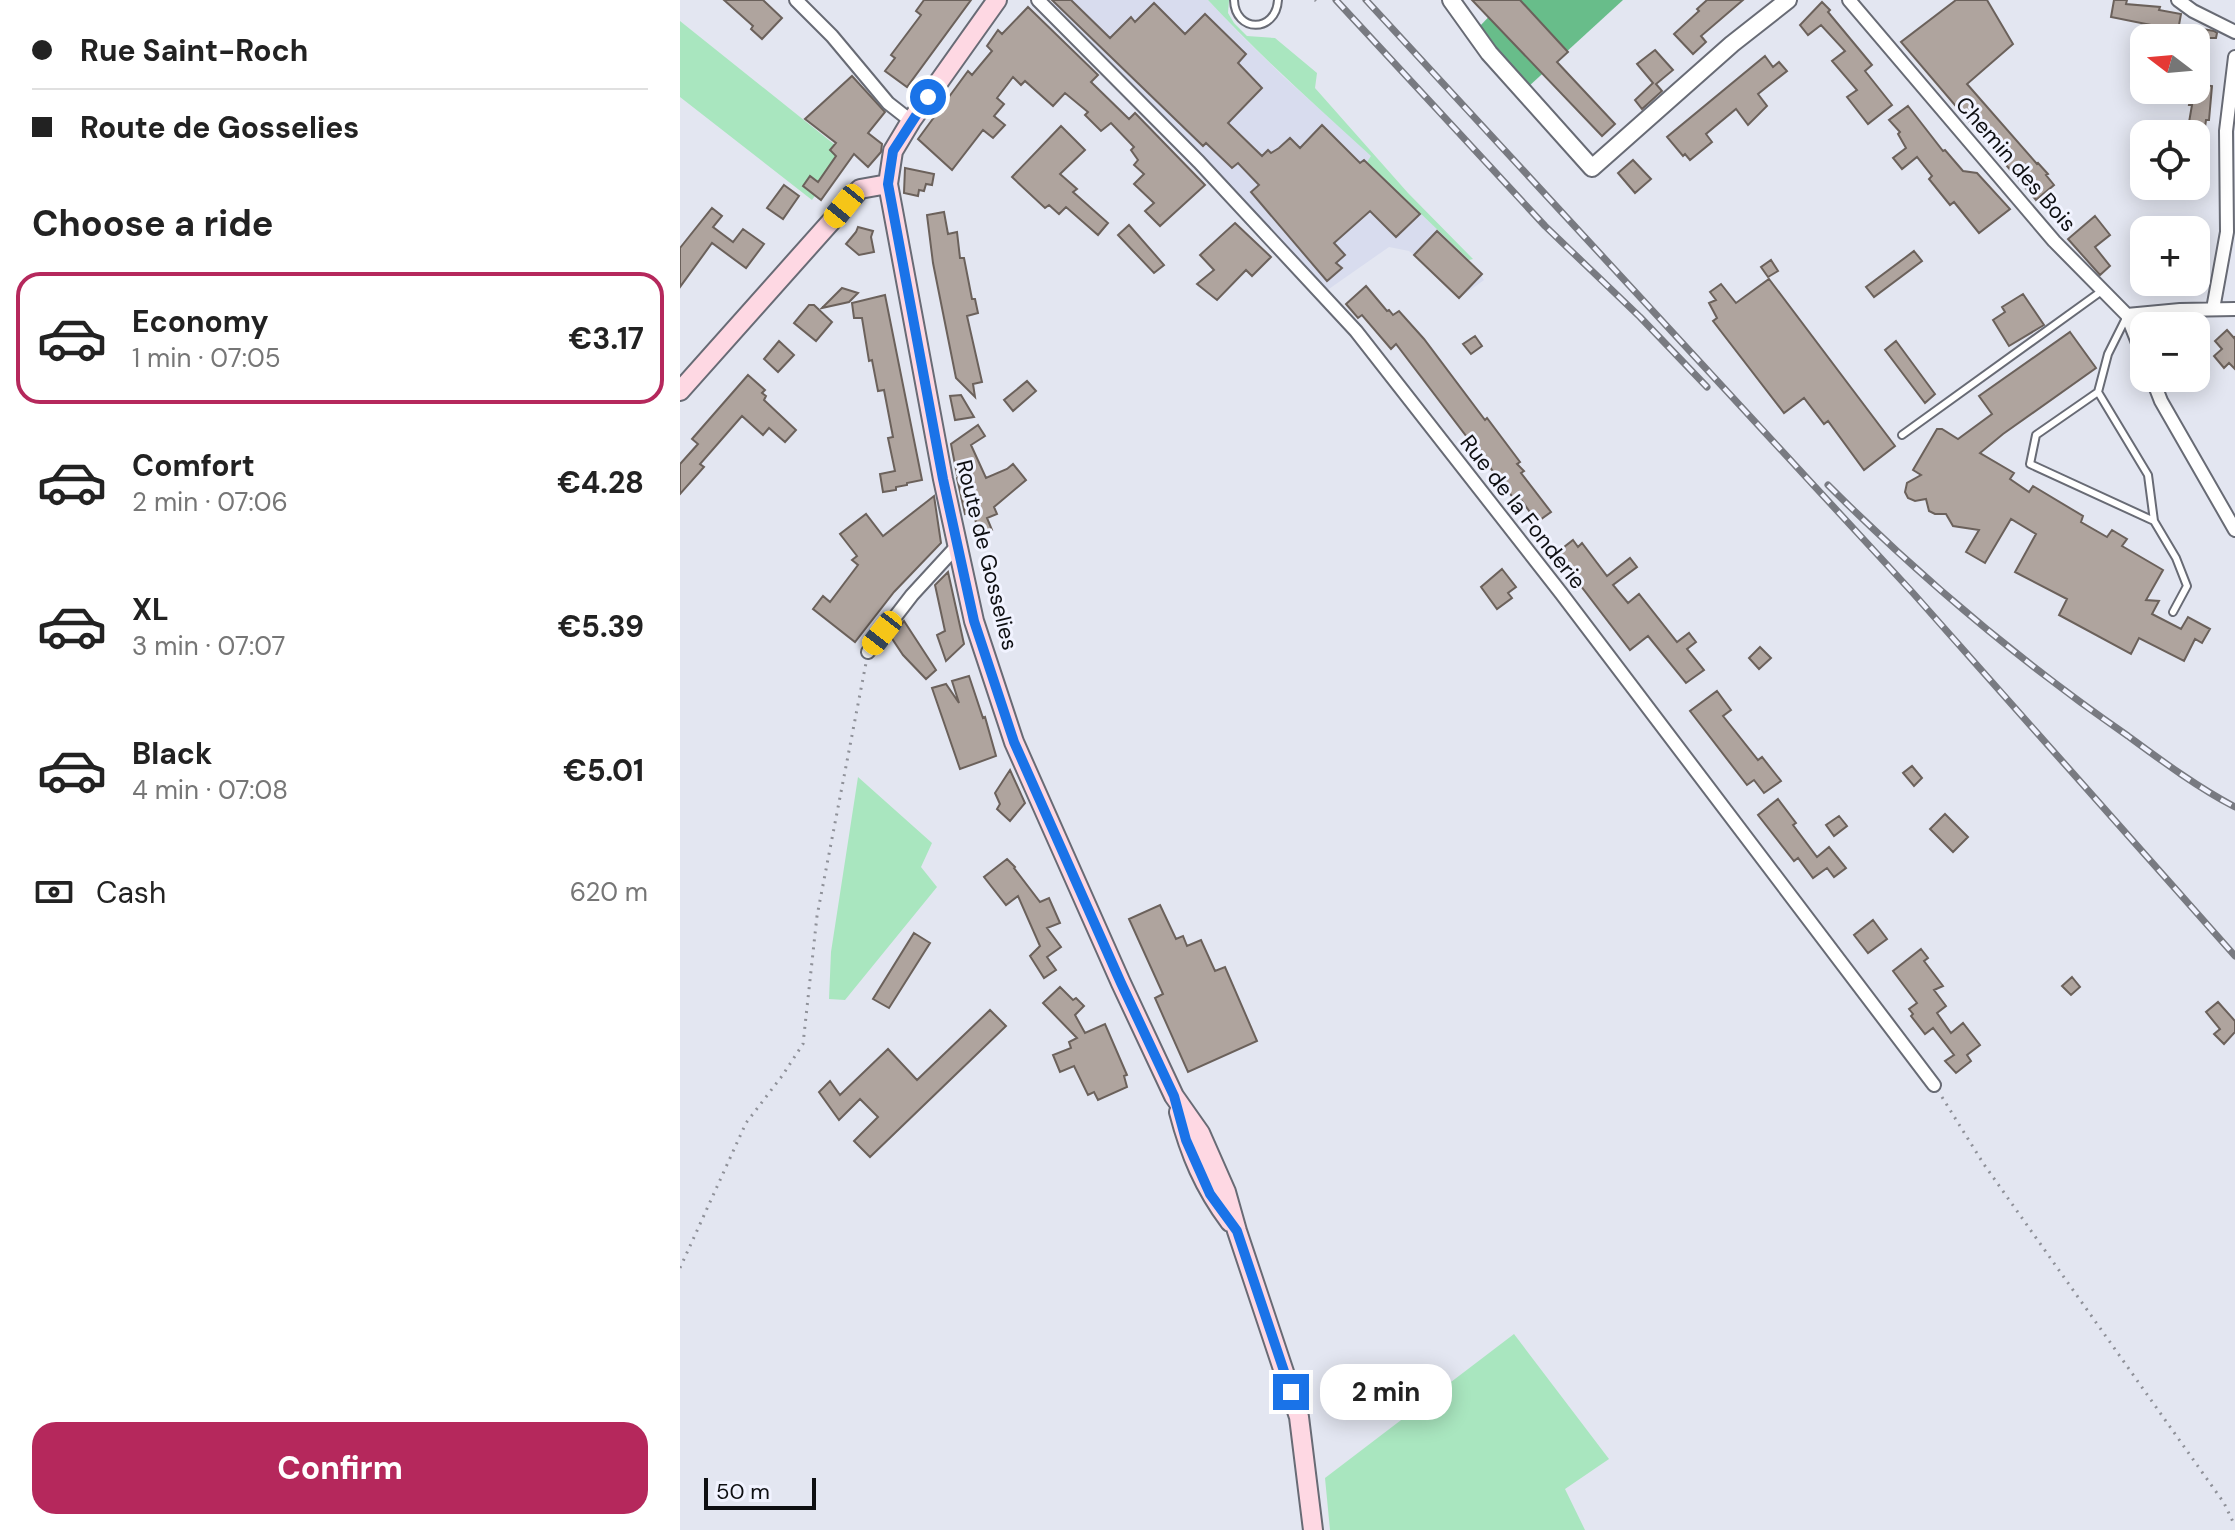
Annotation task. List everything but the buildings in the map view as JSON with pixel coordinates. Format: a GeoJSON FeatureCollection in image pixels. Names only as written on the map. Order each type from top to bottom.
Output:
{"type":"FeatureCollection","features":[{"type":"Feature","properties":{"kind":"main road"},"geometry":{"type":"LineString","coordinates":[[680,391],[860,189],[888,184],[893,151],[997,0]]}},
{"type":"Feature","properties":{"kind":"main road","name":"Route de Gosselies"},"geometry":{"type":"LineString","coordinates":[[888,184],[943,479],[974,621],[1014,742],[1174,1096],[1200,1133],[1226,1192],[1299,1417],[1313,1530]]}},
{"type":"Feature","properties":{"kind":"street"},"geometry":{"type":"LineString","coordinates":[[796,0],[832,36],[888,103],[911,121]]}},
{"type":"Feature","properties":{"kind":"street","name":"Rue de la Fonderie"},"geometry":{"type":"LineString","coordinates":[[1038,0],[1199,162],[1356,331],[1561,593],[1934,1085]]}},
{"type":"Feature","properties":{"kind":"street"},"geometry":{"type":"LineString","coordinates":[[1451,0],[1489,53],[1592,168],[1732,44],[1788,0]]}},
{"type":"Feature","properties":{"kind":"street","name":"Chemin des Bois"},"geometry":{"type":"LineString","coordinates":[[1849,0],[2054,241],[2127,315],[2130,323]]}},
{"type":"Feature","properties":{"kind":"street"},"geometry":{"type":"LineString","coordinates":[[2178,0],[2235,32]]}},
{"type":"Feature","properties":{"kind":"street"},"geometry":{"type":"LineString","coordinates":[[2213,309],[2227,232],[2226,131],[2235,57]]}},
{"type":"Feature","properties":{"kind":"street"},"geometry":{"type":"LineString","coordinates":[[2127,315],[2235,309]]}},
{"type":"Feature","properties":{"kind":"street"},"geometry":{"type":"LineString","coordinates":[[2157,392],[2235,530]]}},
{"type":"Feature","properties":{"kind":"street"},"geometry":{"type":"LineString","coordinates":[[868,652],[912,595],[957,546]]}},
{"type":"Feature","properties":{"kind":"lane"},"geometry":{"type":"LineString","coordinates":[[1234,0],[1239,18],[1252,24],[1272,18],[1278,0]]}},
{"type":"Feature","properties":{"kind":"lane"},"geometry":{"type":"LineString","coordinates":[[1902,435],[2103,290]]}},
{"type":"Feature","properties":{"kind":"lane"},"geometry":{"type":"LineString","coordinates":[[2127,315],[2108,354],[2098,392],[2036,435],[2030,464],[2154,521]]}},
{"type":"Feature","properties":{"kind":"lane"},"geometry":{"type":"LineString","coordinates":[[2098,392],[2148,475],[2154,521],[2176,558],[2187,586],[2173,612]]}},
{"type":"Feature","properties":{"kind":"path"},"geometry":{"type":"LineString","coordinates":[[680,1268],[746,1123],[803,1044],[817,916],[868,652]]}},
{"type":"Feature","properties":{"kind":"path"},"geometry":{"type":"LineString","coordinates":[[1934,1085],[1983,1163],[2224,1503],[2235,1526]]}},
{"type":"Feature","properties":{"kind":"shaded area"},"geometry":{"type":"Polygon","coordinates":[[[1058,0],[1208,0],[1284,77],[1372,156],[1367,162],[1469,260],[1484,280],[1462,296],[1409,251],[1389,247],[1326,291],[1051,4],[1058,0]]]}},
{"type":"Feature","properties":{"kind":"green space"},"geometry":{"type":"Polygon","coordinates":[[[1208,0],[1229,0],[1228,13],[1247,36],[1275,38],[1317,73],[1315,88],[1408,193],[1473,259],[1469,260],[1367,162],[1371,156],[1267,60],[1208,0]]]}},
{"type":"Feature","properties":{"kind":"green space"},"geometry":{"type":"Polygon","coordinates":[[[1505,0],[1623,0],[1528,87],[1478,28],[1505,0]]]}},
{"type":"Feature","properties":{"kind":"green space"},"geometry":{"type":"Polygon","coordinates":[[[680,21],[845,153],[812,200],[680,97],[680,21]]]}},
{"type":"Feature","properties":{"kind":"green space"},"geometry":{"type":"Polygon","coordinates":[[[858,777],[932,843],[921,867],[937,887],[845,1000],[829,999],[831,952],[858,777]]]}},
{"type":"Feature","properties":{"kind":"green space"},"geometry":{"type":"Polygon","coordinates":[[[1514,1334],[1609,1459],[1565,1489],[1585,1530],[1330,1530],[1325,1478],[1514,1334]]]}},
{"type":"Feature","properties":{"kind":"railway"},"geometry":{"type":"LineString","coordinates":[[1336,0],[1545,226],[1640,317],[1707,387]]}},
{"type":"Feature","properties":{"kind":"railway"},"geometry":{"type":"LineString","coordinates":[[1366,0],[1913,593],[2235,956]]}},
{"type":"Feature","properties":{"kind":"railway"},"geometry":{"type":"LineString","coordinates":[[1828,485],[1899,553],[2010,648],[2167,764],[2235,807]]}},
{"type":"Feature","properties":{"kind":"route"},"geometry":{"type":"LineString","coordinates":[[928,97],[893,151],[888,184],[943,479],[974,621],[1014,742],[1174,1096],[1186,1140],[1210,1194],[1237,1231],[1291,1392]]}}]}
